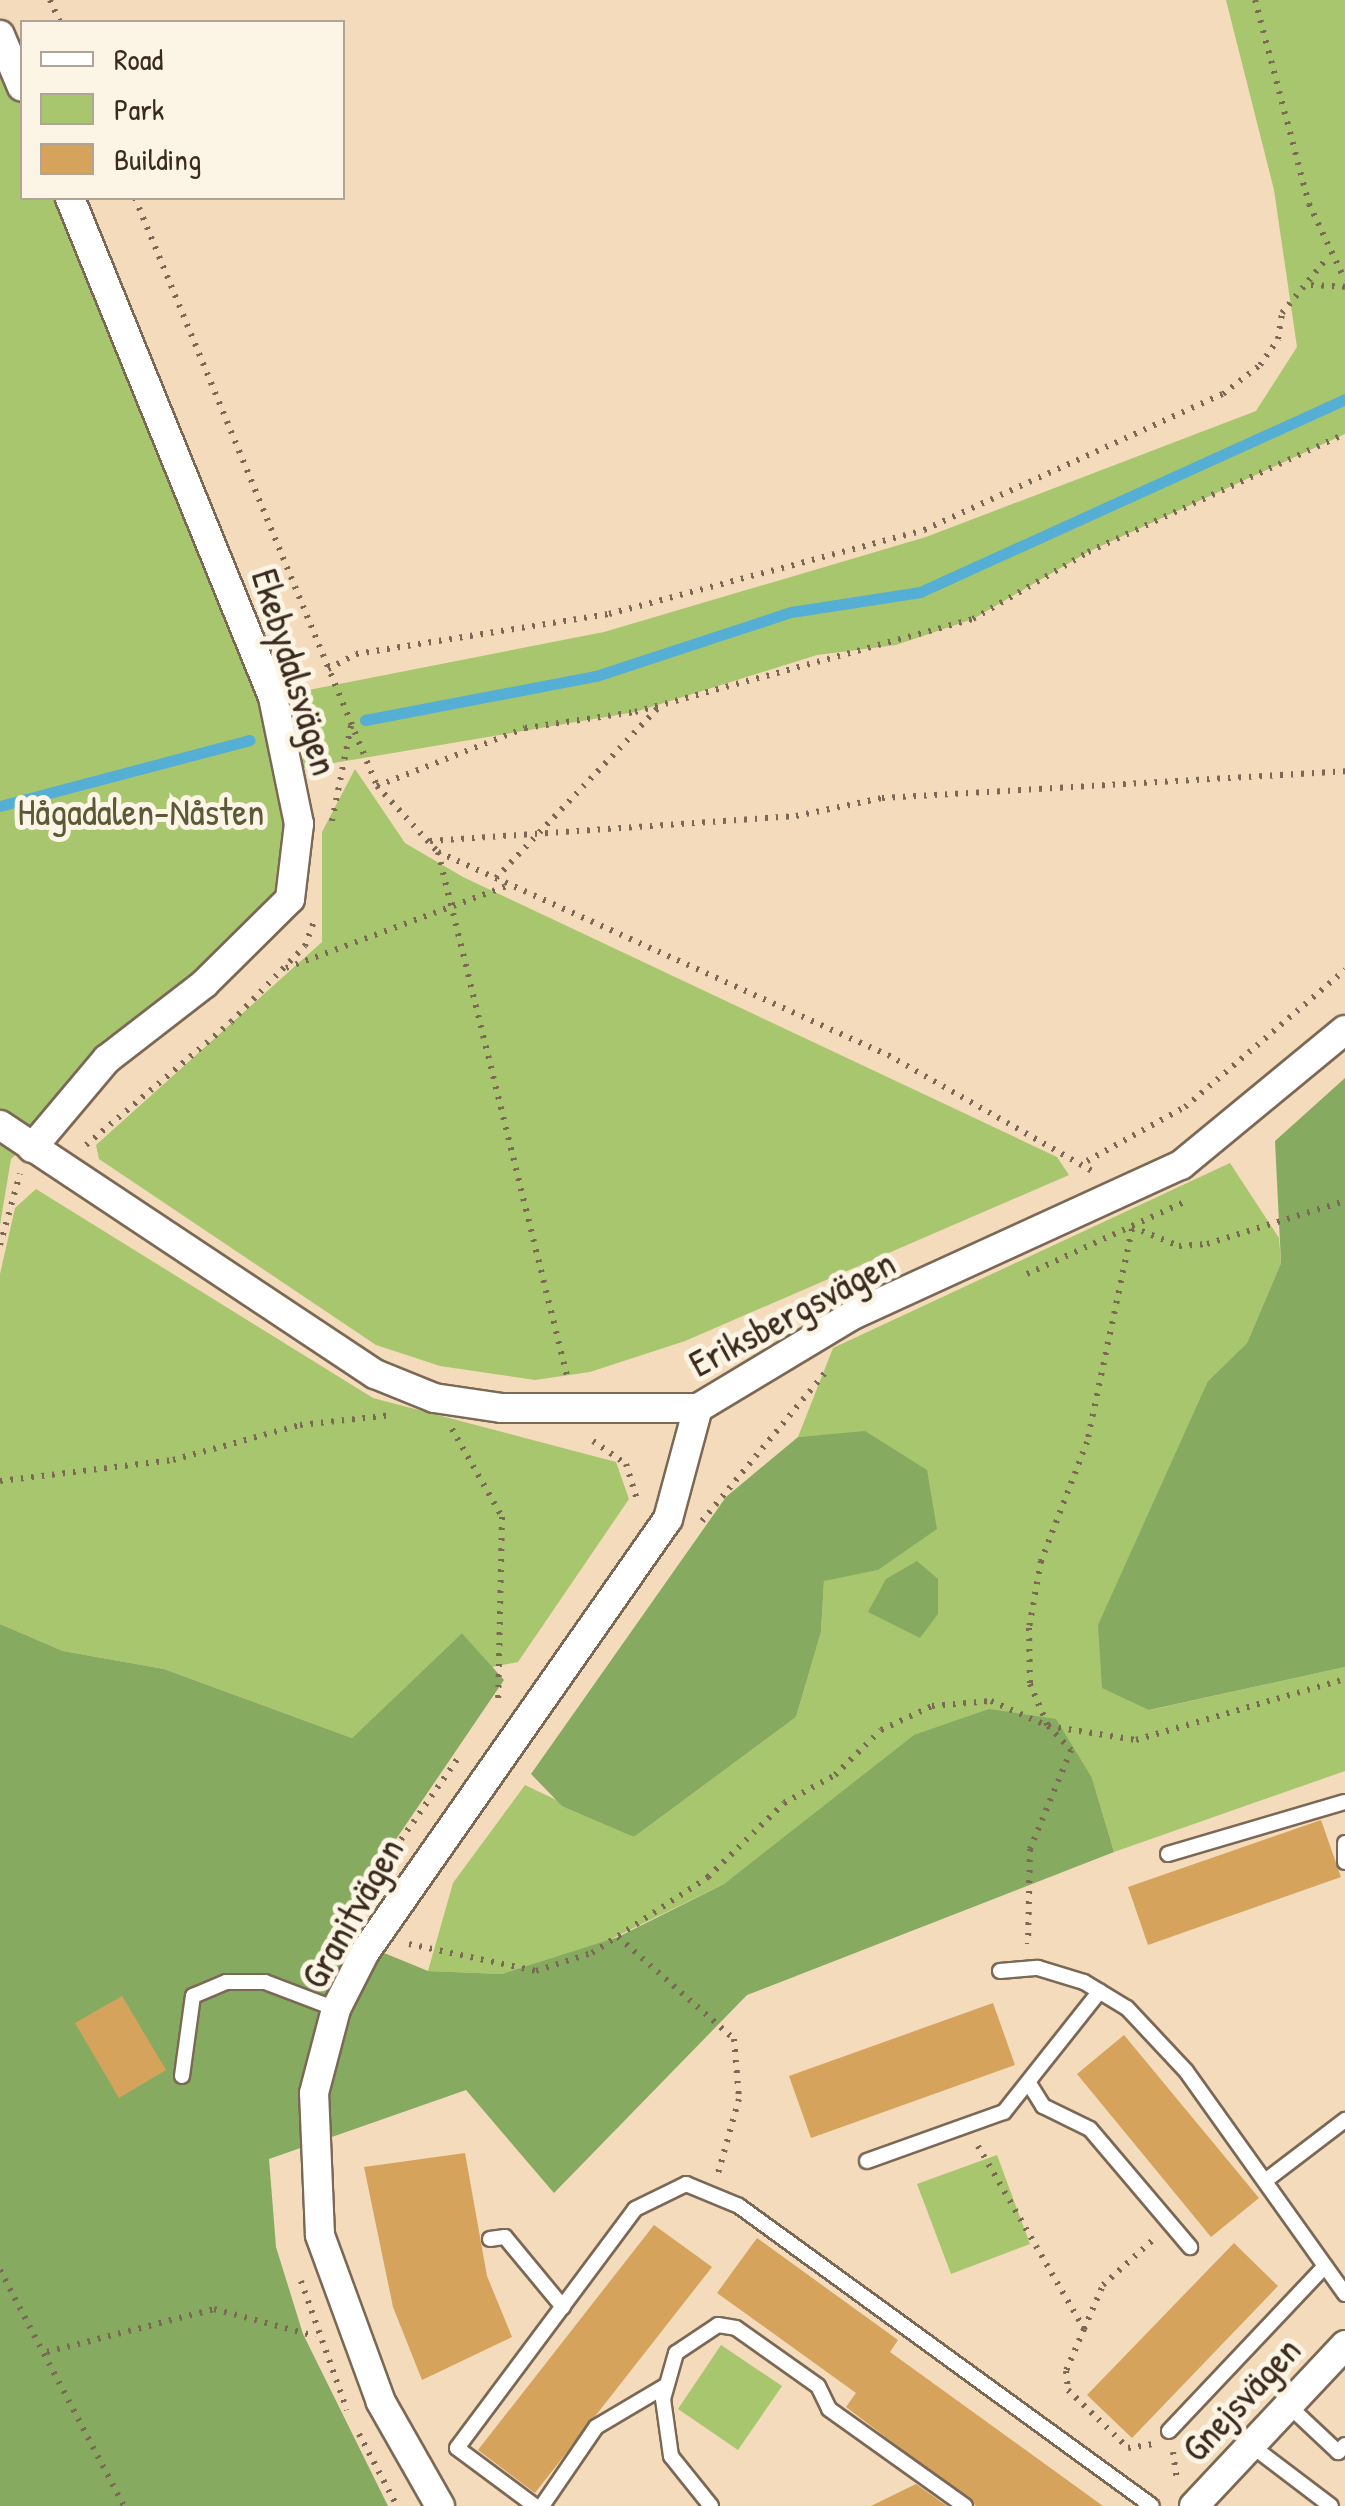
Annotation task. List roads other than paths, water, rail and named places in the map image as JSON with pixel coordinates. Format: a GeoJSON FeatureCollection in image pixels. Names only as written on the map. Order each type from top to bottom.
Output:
{"type":"FeatureCollection","features":[{"type":"Feature","properties":{"kind":"street"},"geometry":{"type":"LineString","coordinates":[[0,35],[20,82]]}},
{"type":"Feature","properties":{"kind":"street","name":"Ekebydalsvägen"},"geometry":{"type":"LineString","coordinates":[[32,1148],[107,1059],[204,984],[290,899],[299,824],[272,697],[71,200]]}},
{"type":"Feature","properties":{"kind":"street","name":"Eriksbergsvägen"},"geometry":{"type":"LineString","coordinates":[[0,1125],[375,1374],[434,1398],[576,1410],[698,1408],[854,1315],[1112,1204],[1249,1115],[1345,1030]]}},
{"type":"Feature","properties":{"kind":"street","name":"Granitvägen"},"geometry":{"type":"LineString","coordinates":[[440,2506],[381,2402],[320,2235],[314,2093],[336,2009],[424,1860],[668,1519],[698,1408]]}},
{"type":"Feature","properties":{"kind":"street","name":"Gnejsvägen"},"geometry":{"type":"LineString","coordinates":[[1187,2499],[1345,2345]]}},
{"type":"Feature","properties":{"kind":"lane"},"geometry":{"type":"LineString","coordinates":[[1168,1854],[1345,1802]]}},
{"type":"Feature","properties":{"kind":"lane"},"geometry":{"type":"LineString","coordinates":[[1345,1843],[1345,1862]]}},
{"type":"Feature","properties":{"kind":"lane"},"geometry":{"type":"LineString","coordinates":[[1000,1971],[1038,1968],[1100,1991],[1186,2071],[1345,2294]]}},
{"type":"Feature","properties":{"kind":"lane"},"geometry":{"type":"LineString","coordinates":[[182,2076],[193,1996],[265,1982],[336,2009]]}},
{"type":"Feature","properties":{"kind":"lane"},"geometry":{"type":"LineString","coordinates":[[867,2161],[1004,2112],[1030,2085],[1100,1991]]}},
{"type":"Feature","properties":{"kind":"lane"},"geometry":{"type":"LineString","coordinates":[[1030,2085],[1043,2106],[1090,2129],[1190,2247]]}},
{"type":"Feature","properties":{"kind":"lane"},"geometry":{"type":"LineString","coordinates":[[1265,2181],[1345,2120]]}},
{"type":"Feature","properties":{"kind":"lane"},"geometry":{"type":"LineString","coordinates":[[664,2386],[596,2427],[539,2506],[457,2448],[636,2209],[668,2188],[708,2193],[740,2206],[1152,2506]]}},
{"type":"Feature","properties":{"kind":"lane"},"geometry":{"type":"LineString","coordinates":[[490,2239],[505,2237],[563,2307]]}},
{"type":"Feature","properties":{"kind":"lane"},"geometry":{"type":"LineString","coordinates":[[1169,2431],[1323,2268]]}},
{"type":"Feature","properties":{"kind":"lane"},"geometry":{"type":"LineString","coordinates":[[711,2506],[672,2456],[664,2386],[676,2353],[695,2333],[736,2328],[818,2386],[830,2410],[965,2506]]}},
{"type":"Feature","properties":{"kind":"lane"},"geometry":{"type":"LineString","coordinates":[[1285,2402],[1338,2452],[1345,2445]]}},
{"type":"Feature","properties":{"kind":"lane"},"geometry":{"type":"LineString","coordinates":[[1248,2442],[1331,2506]]}},
{"type":"Feature","properties":{"kind":"waterway"},"geometry":{"type":"LineString","coordinates":[[365,720],[596,676],[791,612],[920,592],[1345,399]]}},
{"type":"Feature","properties":{"kind":"waterway"},"geometry":{"type":"LineString","coordinates":[[0,806],[249,740]]}},
{"type":"Feature","properties":{"kind":"park label","name":"Hågadalen-Nåsten"},"geometry":{"type":"Point","coordinates":[141,812]}}]}
